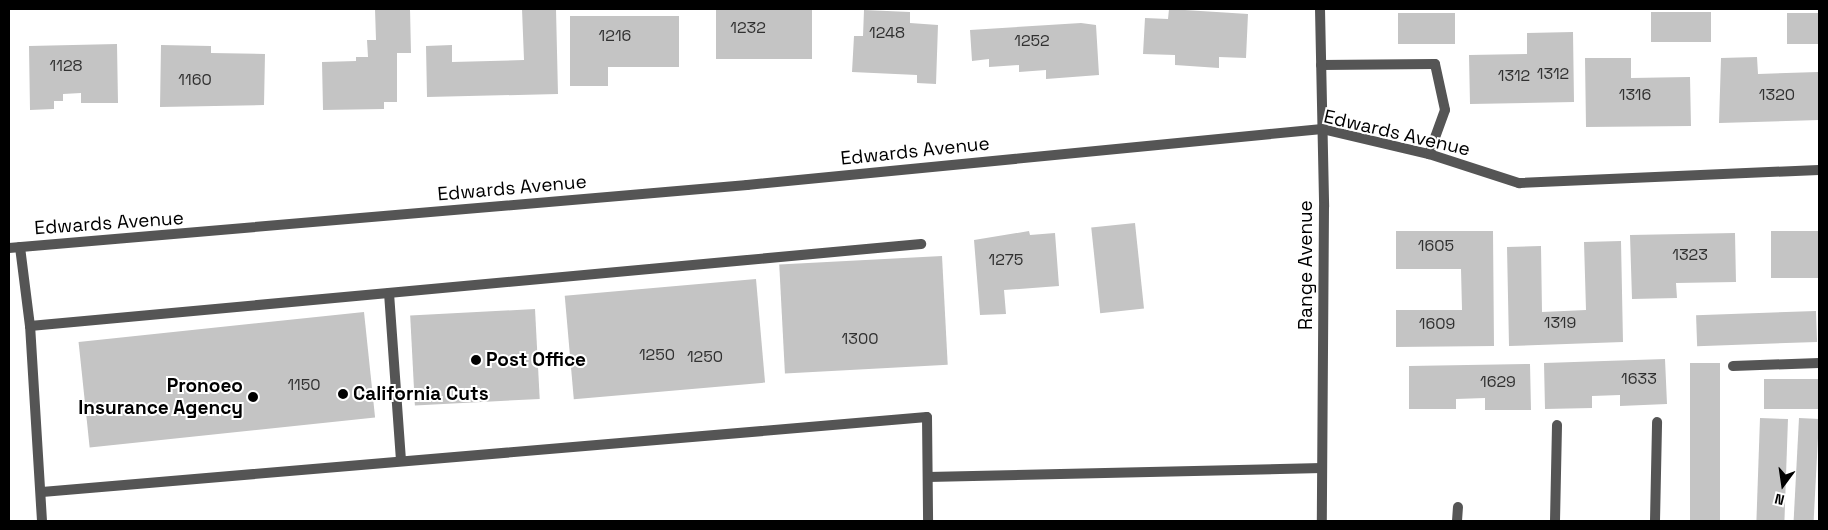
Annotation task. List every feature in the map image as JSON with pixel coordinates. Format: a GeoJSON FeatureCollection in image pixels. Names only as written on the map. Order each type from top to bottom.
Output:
{"type":"FeatureCollection","features":[{"type":"Feature","properties":{"kind":"street","name":"Range Avenue"},"geometry":{"type":"LineString","coordinates":[[1320,9],[1322,129],[1322,521]]}},
{"type":"Feature","properties":{"kind":"street"},"geometry":{"type":"LineString","coordinates":[[1321,65],[1435,64],[1445,110],[1429,154]]}},
{"type":"Feature","properties":{"kind":"street","name":"Edwards Avenue"},"geometry":{"type":"LineString","coordinates":[[9,248],[756,184],[1322,129],[1429,154],[1519,183],[1819,170]]}},
{"type":"Feature","properties":{"kind":"street"},"geometry":{"type":"LineString","coordinates":[[30,326],[921,244]]}},
{"type":"Feature","properties":{"kind":"street"},"geometry":{"type":"LineString","coordinates":[[20,247],[30,326],[42,492],[42,521]]}},
{"type":"Feature","properties":{"kind":"street"},"geometry":{"type":"LineString","coordinates":[[389,293],[401,460]]}},
{"type":"Feature","properties":{"kind":"street"},"geometry":{"type":"LineString","coordinates":[[1733,366],[1819,363]]}},
{"type":"Feature","properties":{"kind":"street"},"geometry":{"type":"LineString","coordinates":[[42,492],[401,460],[926,417],[928,521]]}},
{"type":"Feature","properties":{"kind":"street"},"geometry":{"type":"LineString","coordinates":[[1655,521],[1656,422]]}},
{"type":"Feature","properties":{"kind":"street"},"geometry":{"type":"LineString","coordinates":[[1554,521],[1557,425]]}},
{"type":"Feature","properties":{"kind":"street"},"geometry":{"type":"LineString","coordinates":[[928,477],[1322,468]]}},
{"type":"Feature","properties":{"kind":"street"},"geometry":{"type":"LineString","coordinates":[[1457,521],[1458,507]]}},
{"type":"Feature","properties":{"kind":"building"},"geometry":{"type":"Polygon","coordinates":[[[375,9],[410,9],[411,53],[397,53],[397,102],[384,102],[384,109],[323,110],[322,62],[356,61],[356,57],[368,57],[367,40],[376,40],[375,9]]]}},
{"type":"Feature","properties":{"kind":"building"},"geometry":{"type":"Polygon","coordinates":[[[522,9],[556,9],[558,94],[427,97],[426,46],[452,45],[452,62],[524,60],[522,9]]]}},
{"type":"Feature","properties":{"kind":"building"},"geometry":{"type":"Polygon","coordinates":[[[716,9],[812,9],[812,59],[716,59],[716,9]]]}},
{"type":"Feature","properties":{"kind":"building"},"geometry":{"type":"Polygon","coordinates":[[[1169,9],[1248,14],[1246,58],[1219,57],[1219,68],[1175,65],[1175,55],[1143,54],[1145,18],[1168,19],[1169,9]]]}},
{"type":"Feature","properties":{"kind":"building"},"geometry":{"type":"Polygon","coordinates":[[[864,10],[910,12],[910,23],[938,25],[936,84],[917,83],[917,75],[852,72],[854,36],[863,36],[864,10]]]}},
{"type":"Feature","properties":{"kind":"building"},"geometry":{"type":"Polygon","coordinates":[[[1651,12],[1711,12],[1711,42],[1651,42],[1651,12]]]}},
{"type":"Feature","properties":{"kind":"building"},"geometry":{"type":"Polygon","coordinates":[[[1398,13],[1455,13],[1455,44],[1398,44],[1398,13]]]}},
{"type":"Feature","properties":{"kind":"building"},"geometry":{"type":"Polygon","coordinates":[[[1787,13],[1819,13],[1819,44],[1787,44],[1787,13]]]}},
{"type":"Feature","properties":{"kind":"building"},"geometry":{"type":"Polygon","coordinates":[[[570,16],[679,16],[679,67],[608,67],[608,86],[570,86],[570,16]]]}},
{"type":"Feature","properties":{"kind":"building"},"geometry":{"type":"Polygon","coordinates":[[[1081,23],[1096,25],[1099,75],[1046,79],[1046,70],[1019,72],[1019,65],[989,67],[989,59],[972,61],[970,30],[1081,23]]]}},
{"type":"Feature","properties":{"kind":"building"},"geometry":{"type":"Polygon","coordinates":[[[1573,32],[1574,102],[1470,104],[1469,55],[1527,54],[1527,33],[1573,32]]]}},
{"type":"Feature","properties":{"kind":"building"},"geometry":{"type":"Polygon","coordinates":[[[117,44],[118,103],[81,103],[81,93],[63,94],[63,101],[54,101],[54,109],[30,110],[29,46],[117,44]]]}},
{"type":"Feature","properties":{"kind":"building"},"geometry":{"type":"Polygon","coordinates":[[[161,45],[211,46],[211,53],[265,54],[264,105],[160,107],[161,45]]]}},
{"type":"Feature","properties":{"kind":"building"},"geometry":{"type":"Polygon","coordinates":[[[1757,57],[1758,74],[1818,72],[1819,120],[1719,123],[1721,58],[1757,57]]]}},
{"type":"Feature","properties":{"kind":"building"},"geometry":{"type":"Polygon","coordinates":[[[1585,58],[1631,58],[1631,78],[1690,77],[1691,126],[1586,127],[1585,58]]]}},
{"type":"Feature","properties":{"kind":"building"},"geometry":{"type":"Polygon","coordinates":[[[1135,223],[1144,309],[1100,313],[1091,228],[1135,223]]]}},
{"type":"Feature","properties":{"kind":"building"},"geometry":{"type":"Polygon","coordinates":[[[1029,231],[1030,235],[1055,233],[1059,286],[1004,290],[1006,314],[980,315],[974,240],[1029,231]]]}},
{"type":"Feature","properties":{"kind":"building"},"geometry":{"type":"Polygon","coordinates":[[[1396,231],[1493,231],[1494,346],[1396,347],[1396,310],[1462,310],[1461,269],[1396,269],[1396,231]]]}},
{"type":"Feature","properties":{"kind":"building"},"geometry":{"type":"Polygon","coordinates":[[[1771,231],[1819,231],[1819,278],[1771,278],[1771,231]]]}},
{"type":"Feature","properties":{"kind":"building"},"geometry":{"type":"Polygon","coordinates":[[[1735,233],[1736,282],[1676,283],[1677,298],[1632,299],[1630,235],[1735,233]]]}},
{"type":"Feature","properties":{"kind":"building"},"geometry":{"type":"Polygon","coordinates":[[[1621,241],[1623,342],[1509,346],[1507,247],[1541,246],[1542,312],[1586,310],[1584,242],[1621,241]]]}},
{"type":"Feature","properties":{"kind":"building"},"geometry":{"type":"Polygon","coordinates":[[[942,256],[948,365],[785,373],[779,265],[942,256]]]}},
{"type":"Feature","properties":{"kind":"building"},"geometry":{"type":"Polygon","coordinates":[[[756,279],[765,383],[574,399],[565,296],[756,279]]]}},
{"type":"Feature","properties":{"kind":"building","name":"Post Office"},"geometry":{"type":"Polygon","coordinates":[[[535,309],[540,399],[415,405],[410,316],[535,309]]]}},
{"type":"Feature","properties":{"kind":"building"},"geometry":{"type":"Polygon","coordinates":[[[1816,311],[1817,342],[1697,346],[1696,315],[1816,311]]]}},
{"type":"Feature","properties":{"kind":"building"},"geometry":{"type":"Polygon","coordinates":[[[364,312],[375,417],[90,447],[79,342],[364,312]]]}},
{"type":"Feature","properties":{"kind":"building"},"geometry":{"type":"Polygon","coordinates":[[[1665,359],[1667,404],[1620,406],[1620,395],[1592,396],[1592,408],[1545,409],[1544,363],[1665,359]]]}},
{"type":"Feature","properties":{"kind":"building"},"geometry":{"type":"Polygon","coordinates":[[[1690,363],[1720,363],[1720,521],[1690,521],[1690,363]]]}},
{"type":"Feature","properties":{"kind":"building"},"geometry":{"type":"Polygon","coordinates":[[[1530,364],[1531,410],[1485,410],[1485,398],[1456,399],[1456,409],[1409,409],[1409,366],[1530,364]]]}},
{"type":"Feature","properties":{"kind":"building"},"geometry":{"type":"Polygon","coordinates":[[[1764,379],[1819,379],[1819,409],[1764,409],[1764,379]]]}},
{"type":"Feature","properties":{"kind":"building"},"geometry":{"type":"Polygon","coordinates":[[[1760,418],[1788,419],[1784,521],[1756,521],[1760,418]]]}},
{"type":"Feature","properties":{"kind":"building"},"geometry":{"type":"Polygon","coordinates":[[[1799,418],[1819,419],[1814,521],[1794,521],[1799,418]]]}},
{"type":"Feature","properties":{"kind":"place","name":"Post Office"},"geometry":{"type":"Point","coordinates":[476,360]}},
{"type":"Feature","properties":{"kind":"place","name":"California Cuts"},"geometry":{"type":"Point","coordinates":[343,394]}},
{"type":"Feature","properties":{"kind":"place","name":"Pronoeo Insurance Agency"},"geometry":{"type":"Point","coordinates":[253,397]}}]}
